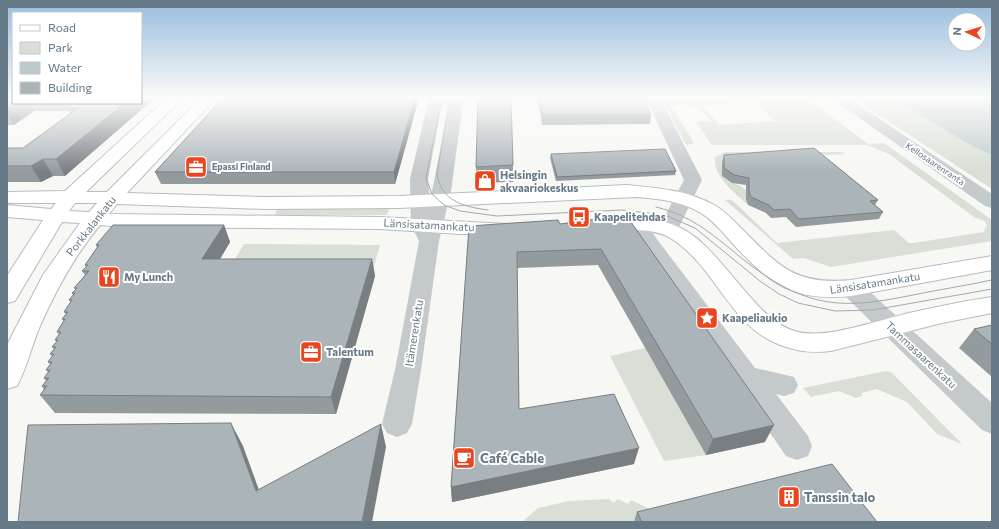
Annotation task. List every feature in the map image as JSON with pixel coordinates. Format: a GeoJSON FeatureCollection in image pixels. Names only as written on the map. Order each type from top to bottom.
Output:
{"type":"FeatureCollection","features":[{"type":"Feature","properties":{"kind":"main road"},"geometry":{"type":"LineString","coordinates":[[7,296],[56,215],[70,197],[150,123]]}},
{"type":"Feature","properties":{"kind":"main road","name":"Porkkalankatu"},"geometry":{"type":"LineString","coordinates":[[7,378],[23,335],[49,286],[74,244],[111,199],[185,123]]}},
{"type":"Feature","properties":{"kind":"main road","name":"Länsisatamankatu"},"geometry":{"type":"LineString","coordinates":[[7,197],[70,197],[266,203],[399,202],[627,191],[652,193],[685,199],[712,212],[726,224],[763,263],[787,280],[817,290],[851,288],[992,263]]}},
{"type":"Feature","properties":{"kind":"main road","name":"Länsisatamankatu"},"geometry":{"type":"LineString","coordinates":[[7,210],[122,221],[380,223],[428,231],[520,227]]}},
{"type":"Feature","properties":{"kind":"main road"},"geometry":{"type":"LineString","coordinates":[[581,225],[625,223],[643,224],[668,229],[681,236],[694,245],[754,317],[774,332],[797,342],[817,344],[892,327],[927,317],[992,305]]}},
{"type":"Feature","properties":{"kind":"street","name":"Itämerenkatu"},"geometry":{"type":"LineString","coordinates":[[428,231],[418,201],[419,179],[431,123]]}},
{"type":"Feature","properties":{"kind":"street","name":"Itämerenkatu"},"geometry":{"type":"LineString","coordinates":[[397,424],[408,370],[428,231],[440,199],[453,123]]}},
{"type":"Feature","properties":{"kind":"street"},"geometry":{"type":"LineString","coordinates":[[665,123],[692,174],[693,180],[685,199],[668,229]]}},
{"type":"Feature","properties":{"kind":"street","name":"Kellosaarenranta"},"geometry":{"type":"LineString","coordinates":[[875,123],[992,202]]}},
{"type":"Feature","properties":{"kind":"street"},"geometry":{"type":"LineString","coordinates":[[641,229],[646,240],[797,446]]}},
{"type":"Feature","properties":{"kind":"street","name":"Tammasaarenkatu"},"geometry":{"type":"LineString","coordinates":[[851,288],[992,421]]}},
{"type":"Feature","properties":{"kind":"street"},"geometry":{"type":"LineString","coordinates":[[747,378],[784,385]]}},
{"type":"Feature","properties":{"kind":"green space"},"geometry":{"type":"Polygon","coordinates":[[[674,123],[681,123],[693,141],[693,144],[686,145],[674,123]]]}},
{"type":"Feature","properties":{"kind":"green space"},"geometry":{"type":"Polygon","coordinates":[[[696,123],[718,123],[720,125],[752,123],[839,123],[868,144],[884,143],[992,220],[992,241],[831,267],[804,258],[793,259],[725,200],[732,200],[777,243],[894,230],[909,243],[913,243],[984,232],[987,226],[985,221],[974,217],[889,154],[867,145],[712,145],[696,123]]]}},
{"type":"Feature","properties":{"kind":"green space"},"geometry":{"type":"Polygon","coordinates":[[[891,123],[933,123],[970,145],[992,155],[992,189],[891,123]]]}},
{"type":"Feature","properties":{"kind":"green space"},"geometry":{"type":"Polygon","coordinates":[[[725,152],[842,152],[845,154],[721,162],[725,167],[722,171],[723,177],[742,187],[749,193],[746,200],[748,205],[731,190],[717,171],[715,157],[725,152]]]}},
{"type":"Feature","properties":{"kind":"green space"},"geometry":{"type":"Polygon","coordinates":[[[277,209],[389,209],[387,215],[275,215],[277,209]]]}},
{"type":"Feature","properties":{"kind":"green space"},"geometry":{"type":"Polygon","coordinates":[[[244,244],[380,245],[373,270],[229,269],[244,244]]]}},
{"type":"Feature","properties":{"kind":"green space"},"geometry":{"type":"Polygon","coordinates":[[[645,348],[706,455],[664,461],[610,356],[645,348]]]}},
{"type":"Feature","properties":{"kind":"green space"},"geometry":{"type":"Polygon","coordinates":[[[886,371],[891,372],[962,444],[937,434],[907,402],[877,389],[861,393],[863,396],[856,398],[839,391],[811,397],[803,388],[886,371]]]}},
{"type":"Feature","properties":{"kind":"green space"},"geometry":{"type":"Polygon","coordinates":[[[608,499],[614,503],[618,499],[628,504],[631,500],[648,508],[651,518],[638,522],[522,522],[538,508],[569,501],[608,499]]]}},
{"type":"Feature","properties":{"kind":"water"},"geometry":{"type":"Polygon","coordinates":[[[933,123],[992,123],[992,155],[970,145],[933,123]]]}},
{"type":"Feature","properties":{"kind":"building"},"geometry":{"type":"Polygon","coordinates":[[[58,123],[101,123],[56,159],[43,159],[31,166],[7,166],[7,148],[23,148],[58,123]]]}},
{"type":"Feature","properties":{"kind":"building"},"geometry":{"type":"Polygon","coordinates":[[[200,123],[408,123],[394,172],[155,172],[200,123]]]}},
{"type":"Feature","properties":{"kind":"building"},"geometry":{"type":"Polygon","coordinates":[[[477,123],[512,123],[513,165],[476,167],[477,123]]]}},
{"type":"Feature","properties":{"kind":"building"},"geometry":{"type":"Polygon","coordinates":[[[814,148],[878,200],[870,201],[883,212],[799,219],[790,209],[774,210],[769,205],[751,197],[749,192],[749,178],[734,175],[724,168],[724,155],[814,148]]]}},
{"type":"Feature","properties":{"kind":"building"},"geometry":{"type":"Polygon","coordinates":[[[665,149],[676,171],[557,177],[551,154],[665,149]]]}},
{"type":"Feature","properties":{"kind":"building"},"geometry":{"type":"Polygon","coordinates":[[[626,215],[774,425],[713,439],[601,249],[517,252],[519,409],[614,394],[639,448],[451,487],[469,226],[558,220],[560,224],[626,215]]]}},
{"type":"Feature","properties":{"kind":"building"},"geometry":{"type":"Polygon","coordinates":[[[113,225],[224,225],[202,259],[372,259],[331,397],[40,395],[47,386],[42,386],[49,378],[44,378],[50,370],[46,370],[52,362],[48,362],[54,354],[50,354],[56,347],[52,347],[58,340],[55,340],[61,332],[57,332],[65,319],[62,319],[68,312],[64,312],[72,300],[69,300],[75,293],[72,293],[77,288],[74,288],[89,271],[82,271],[88,265],[85,265],[99,245],[96,245],[113,225]]]}},
{"type":"Feature","properties":{"kind":"building"},"geometry":{"type":"Polygon","coordinates":[[[992,325],[992,344],[974,329],[992,325]]]}},
{"type":"Feature","properties":{"kind":"building"},"geometry":{"type":"Polygon","coordinates":[[[231,423],[256,491],[381,424],[362,522],[18,522],[28,425],[231,423]]]}},
{"type":"Feature","properties":{"kind":"building","name":"Tanssin talo"},"geometry":{"type":"Polygon","coordinates":[[[832,464],[877,522],[642,522],[637,512],[832,464]]]}},
{"type":"Feature","properties":{"kind":"tram line"},"geometry":{"type":"LineString","coordinates":[[437,123],[426,178],[432,194],[444,205],[460,211],[497,216],[622,210],[665,215],[695,228],[760,281],[779,294],[798,303],[835,311],[873,310],[992,289]]}},
{"type":"Feature","properties":{"kind":"tram line"},"geometry":{"type":"LineString","coordinates":[[446,123],[437,174],[439,183],[443,191],[455,201],[470,207],[488,210]]}},
{"type":"Feature","properties":{"kind":"tram line"},"geometry":{"type":"LineString","coordinates":[[656,207],[671,211],[708,231],[773,281],[792,291],[810,298],[827,302],[864,303],[992,280]]}},
{"type":"Feature","properties":{"kind":"place","name":"Epassi Finland"},"geometry":{"type":"Point","coordinates":[196,167]}},
{"type":"Feature","properties":{"kind":"place","name":"Helsingin akvaariokeskus"},"geometry":{"type":"Point","coordinates":[485,181]}},
{"type":"Feature","properties":{"kind":"place","name":"Kaapelitehdas"},"geometry":{"type":"Point","coordinates":[579,217]}},
{"type":"Feature","properties":{"kind":"place","name":"My Lunch"},"geometry":{"type":"Point","coordinates":[109,277]}},
{"type":"Feature","properties":{"kind":"place","name":"Kaapeliaukio"},"geometry":{"type":"Point","coordinates":[707,318]}},
{"type":"Feature","properties":{"kind":"place","name":"Talentum"},"geometry":{"type":"Point","coordinates":[311,352]}},
{"type":"Feature","properties":{"kind":"place","name":"Café Cable"},"geometry":{"type":"Point","coordinates":[464,458]}},
{"type":"Feature","properties":{"kind":"place","name":"Tanssin talo"},"geometry":{"type":"Point","coordinates":[789,497]}}]}
